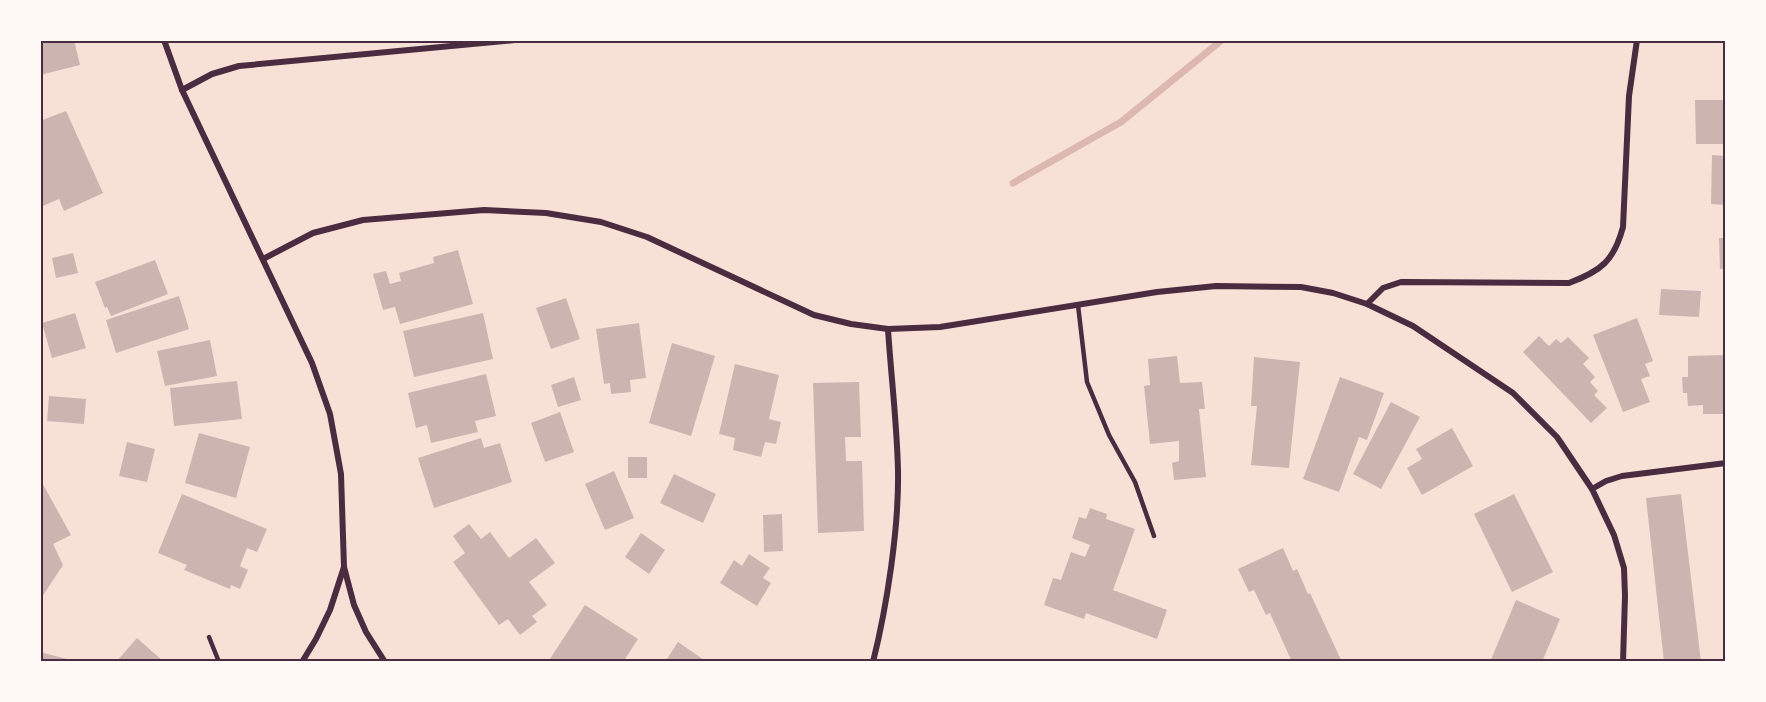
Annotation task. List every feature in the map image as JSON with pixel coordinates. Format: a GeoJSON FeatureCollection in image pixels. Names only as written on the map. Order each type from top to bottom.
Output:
{"type":"FeatureCollection","features":[{"type":"Feature","properties":{"kind":"street"},"geometry":{"type":"LineString","coordinates":[[164,40],[183,90],[312,363],[330,414],[341,474],[344,567],[354,605],[366,632],[385,662]]}},
{"type":"Feature","properties":{"kind":"street"},"geometry":{"type":"LineString","coordinates":[[183,90],[212,74],[239,66],[515,40]]}},
{"type":"Feature","properties":{"kind":"street"},"geometry":{"type":"LineString","coordinates":[[1367,303],[1383,288],[1401,282],[1569,283],[1591,275],[1609,259],[1618,243],[1623,227],[1629,96],[1637,40]]}},
{"type":"Feature","properties":{"kind":"street"},"geometry":{"type":"LineString","coordinates":[[263,259],[313,234],[363,220],[484,210],[546,213],[601,222],[647,237],[814,315],[851,324],[888,329],[940,327],[1157,292],[1216,286],[1301,287],[1334,293],[1367,303],[1413,326],[1513,393],[1557,438],[1592,489],[1614,535],[1624,568],[1623,662]]}},
{"type":"Feature","properties":{"kind":"street"},"geometry":{"type":"LineString","coordinates":[[873,662],[887,588],[897,511],[898,473],[888,329]]}},
{"type":"Feature","properties":{"kind":"street"},"geometry":{"type":"LineString","coordinates":[[1592,489],[1622,476],[1725,463]]}},
{"type":"Feature","properties":{"kind":"street"},"geometry":{"type":"LineString","coordinates":[[302,662],[330,610],[344,567]]}},
{"type":"Feature","properties":{"kind":"lane"},"geometry":{"type":"LineString","coordinates":[[1078,305],[1087,382],[1109,435],[1134,482],[1154,536]]}},
{"type":"Feature","properties":{"kind":"lane"},"geometry":{"type":"LineString","coordinates":[[210,637],[219,662]]}},
{"type":"Feature","properties":{"kind":"building"},"geometry":{"type":"Polygon","coordinates":[[[40,40],[74,40],[80,65],[40,75],[40,40]]]}},
{"type":"Feature","properties":{"kind":"building"},"geometry":{"type":"Polygon","coordinates":[[[1695,100],[1726,100],[1726,144],[1696,144],[1695,100]]]}},
{"type":"Feature","properties":{"kind":"building"},"geometry":{"type":"Polygon","coordinates":[[[66,111],[103,193],[64,211],[59,199],[43,206],[40,202],[40,121],[66,111]]]}},
{"type":"Feature","properties":{"kind":"building"},"geometry":{"type":"Polygon","coordinates":[[[1712,155],[1726,156],[1726,205],[1711,204],[1712,155]]]}},
{"type":"Feature","properties":{"kind":"building"},"geometry":{"type":"Polygon","coordinates":[[[1719,238],[1726,238],[1726,269],[1720,269],[1719,238]]]}},
{"type":"Feature","properties":{"kind":"building"},"geometry":{"type":"Polygon","coordinates":[[[458,250],[473,304],[400,324],[395,307],[383,310],[373,274],[386,271],[390,284],[401,281],[399,273],[434,263],[433,257],[458,250]]]}},
{"type":"Feature","properties":{"kind":"building"},"geometry":{"type":"Polygon","coordinates":[[[73,253],[78,273],[56,278],[52,258],[73,253]]]}},
{"type":"Feature","properties":{"kind":"building"},"geometry":{"type":"Polygon","coordinates":[[[155,260],[168,294],[111,316],[107,307],[105,308],[95,282],[155,260]]]}},
{"type":"Feature","properties":{"kind":"building"},"geometry":{"type":"Polygon","coordinates":[[[1661,289],[1701,291],[1699,317],[1659,315],[1661,289]]]}},
{"type":"Feature","properties":{"kind":"building"},"geometry":{"type":"Polygon","coordinates":[[[179,296],[189,329],[116,353],[106,320],[179,296]]]}},
{"type":"Feature","properties":{"kind":"building"},"geometry":{"type":"Polygon","coordinates":[[[566,298],[580,339],[551,349],[536,308],[566,298]]]}},
{"type":"Feature","properties":{"kind":"building"},"geometry":{"type":"Polygon","coordinates":[[[75,313],[86,348],[52,358],[42,323],[75,313]]]}},
{"type":"Feature","properties":{"kind":"building"},"geometry":{"type":"Polygon","coordinates":[[[483,313],[493,359],[414,377],[403,331],[483,313]]]}},
{"type":"Feature","properties":{"kind":"building"},"geometry":{"type":"Polygon","coordinates":[[[1637,318],[1653,361],[1645,364],[1650,376],[1641,379],[1650,402],[1623,412],[1593,335],[1637,318]]]}},
{"type":"Feature","properties":{"kind":"building"},"geometry":{"type":"Polygon","coordinates":[[[639,323],[646,378],[630,380],[631,392],[611,394],[610,383],[604,384],[596,329],[639,323]]]}},
{"type":"Feature","properties":{"kind":"building"},"geometry":{"type":"Polygon","coordinates":[[[1539,336],[1549,346],[1556,339],[1561,343],[1568,337],[1589,358],[1583,364],[1595,377],[1590,382],[1598,391],[1594,395],[1607,408],[1591,423],[1523,352],[1539,336]]]}},
{"type":"Feature","properties":{"kind":"building"},"geometry":{"type":"Polygon","coordinates":[[[210,340],[217,376],[165,386],[157,351],[210,340]]]}},
{"type":"Feature","properties":{"kind":"building"},"geometry":{"type":"Polygon","coordinates":[[[672,343],[715,356],[691,436],[649,423],[672,343]]]}},
{"type":"Feature","properties":{"kind":"building"},"geometry":{"type":"Polygon","coordinates":[[[1726,355],[1725,414],[1703,414],[1703,405],[1688,406],[1687,393],[1683,393],[1682,377],[1688,377],[1688,356],[1726,355]]]}},
{"type":"Feature","properties":{"kind":"building"},"geometry":{"type":"Polygon","coordinates":[[[1177,356],[1180,383],[1202,382],[1205,409],[1199,409],[1206,477],[1174,480],[1172,463],[1179,461],[1179,441],[1150,444],[1144,386],[1150,385],[1148,359],[1177,356]]]}},
{"type":"Feature","properties":{"kind":"building"},"geometry":{"type":"Polygon","coordinates":[[[1254,357],[1300,362],[1289,468],[1251,465],[1257,406],[1251,406],[1254,357]]]}},
{"type":"Feature","properties":{"kind":"building"},"geometry":{"type":"Polygon","coordinates":[[[735,364],[779,375],[769,419],[781,422],[776,444],[765,442],[761,457],[733,450],[735,438],[719,434],[735,364]]]}},
{"type":"Feature","properties":{"kind":"building"},"geometry":{"type":"Polygon","coordinates":[[[486,374],[496,416],[475,421],[478,432],[431,443],[427,425],[416,428],[408,393],[486,374]]]}},
{"type":"Feature","properties":{"kind":"building"},"geometry":{"type":"Polygon","coordinates":[[[574,377],[581,400],[558,407],[551,385],[574,377]]]}},
{"type":"Feature","properties":{"kind":"building"},"geometry":{"type":"Polygon","coordinates":[[[1340,377],[1384,393],[1367,440],[1359,437],[1339,492],[1303,479],[1340,377]]]}},
{"type":"Feature","properties":{"kind":"building"},"geometry":{"type":"Polygon","coordinates":[[[237,381],[242,419],[174,426],[170,388],[237,381]]]}},
{"type":"Feature","properties":{"kind":"building"},"geometry":{"type":"Polygon","coordinates":[[[859,382],[861,437],[845,437],[846,461],[862,461],[864,531],[818,533],[813,383],[859,382]]]}},
{"type":"Feature","properties":{"kind":"building"},"geometry":{"type":"Polygon","coordinates":[[[49,396],[86,399],[84,424],[47,421],[49,396]]]}},
{"type":"Feature","properties":{"kind":"building"},"geometry":{"type":"Polygon","coordinates":[[[1391,402],[1420,417],[1381,489],[1353,474],[1391,402]]]}},
{"type":"Feature","properties":{"kind":"building"},"geometry":{"type":"Polygon","coordinates":[[[560,412],[574,452],[545,462],[531,423],[560,412]]]}},
{"type":"Feature","properties":{"kind":"building"},"geometry":{"type":"Polygon","coordinates":[[[1452,428],[1473,466],[1422,495],[1407,468],[1422,459],[1416,449],[1452,428]]]}},
{"type":"Feature","properties":{"kind":"building"},"geometry":{"type":"Polygon","coordinates":[[[199,433],[250,447],[236,498],[185,483],[199,433]]]}},
{"type":"Feature","properties":{"kind":"building"},"geometry":{"type":"Polygon","coordinates":[[[481,438],[484,448],[500,443],[512,482],[434,508],[418,458],[481,438]]]}},
{"type":"Feature","properties":{"kind":"building"},"geometry":{"type":"Polygon","coordinates":[[[127,442],[155,449],[147,482],[119,476],[127,442]]]}},
{"type":"Feature","properties":{"kind":"building"},"geometry":{"type":"Polygon","coordinates":[[[628,457],[647,457],[647,478],[628,478],[628,457]]]}},
{"type":"Feature","properties":{"kind":"building"},"geometry":{"type":"Polygon","coordinates":[[[614,471],[634,518],[605,530],[585,484],[614,471]]]}},
{"type":"Feature","properties":{"kind":"building"},"geometry":{"type":"Polygon","coordinates":[[[674,474],[716,494],[703,523],[660,503],[674,474]]]}},
{"type":"Feature","properties":{"kind":"building"},"geometry":{"type":"Polygon","coordinates":[[[40,479],[71,535],[53,544],[63,565],[40,600],[40,479]]]}},
{"type":"Feature","properties":{"kind":"building"},"geometry":{"type":"Polygon","coordinates":[[[182,494],[267,529],[257,552],[247,548],[240,566],[248,570],[240,589],[231,585],[230,589],[184,570],[187,565],[158,553],[182,494]]]}},
{"type":"Feature","properties":{"kind":"building"},"geometry":{"type":"Polygon","coordinates":[[[1514,494],[1553,572],[1512,592],[1474,514],[1514,494]]]}},
{"type":"Feature","properties":{"kind":"building"},"geometry":{"type":"Polygon","coordinates":[[[1681,494],[1701,662],[1664,662],[1646,498],[1681,494]]]}},
{"type":"Feature","properties":{"kind":"building"},"geometry":{"type":"Polygon","coordinates":[[[1090,508],[1107,514],[1106,519],[1135,529],[1113,590],[1167,610],[1157,639],[1086,613],[1084,619],[1044,605],[1053,578],[1061,580],[1071,552],[1085,557],[1090,545],[1072,538],[1079,517],[1086,519],[1090,508]]]}},
{"type":"Feature","properties":{"kind":"building"},"geometry":{"type":"Polygon","coordinates":[[[782,514],[783,551],[764,552],[763,515],[782,514]]]}},
{"type":"Feature","properties":{"kind":"building"},"geometry":{"type":"Polygon","coordinates":[[[469,524],[481,539],[490,532],[509,558],[536,538],[555,563],[529,582],[547,605],[532,616],[537,622],[520,635],[508,619],[499,625],[453,562],[465,553],[453,536],[469,524]]]}},
{"type":"Feature","properties":{"kind":"building"},"geometry":{"type":"Polygon","coordinates":[[[641,533],[665,550],[649,574],[625,557],[641,533]]]}},
{"type":"Feature","properties":{"kind":"building"},"geometry":{"type":"Polygon","coordinates":[[[1283,548],[1293,571],[1297,569],[1308,594],[1310,593],[1342,662],[1292,662],[1270,613],[1266,615],[1254,590],[1249,592],[1238,569],[1283,548]]]}},
{"type":"Feature","properties":{"kind":"building"},"geometry":{"type":"Polygon","coordinates":[[[749,554],[770,568],[763,578],[771,583],[757,606],[720,583],[734,560],[742,566],[749,554]]]}},
{"type":"Feature","properties":{"kind":"building"},"geometry":{"type":"Polygon","coordinates":[[[1516,600],[1560,619],[1542,662],[1490,662],[1516,600]]]}},
{"type":"Feature","properties":{"kind":"building"},"geometry":{"type":"Polygon","coordinates":[[[585,605],[638,639],[623,662],[548,662],[585,605]]]}},
{"type":"Feature","properties":{"kind":"building"},"geometry":{"type":"Polygon","coordinates":[[[137,638],[164,662],[116,662],[137,638]]]}},
{"type":"Feature","properties":{"kind":"building"},"geometry":{"type":"Polygon","coordinates":[[[678,642],[707,662],[665,662],[678,642]]]}},
{"type":"Feature","properties":{"kind":"building"},"geometry":{"type":"Polygon","coordinates":[[[40,652],[75,661],[75,662],[40,662],[40,652]]]}},
{"type":"Feature","properties":{"kind":"waterway"},"geometry":{"type":"LineString","coordinates":[[1013,183],[1121,122],[1222,40]]}}]}
